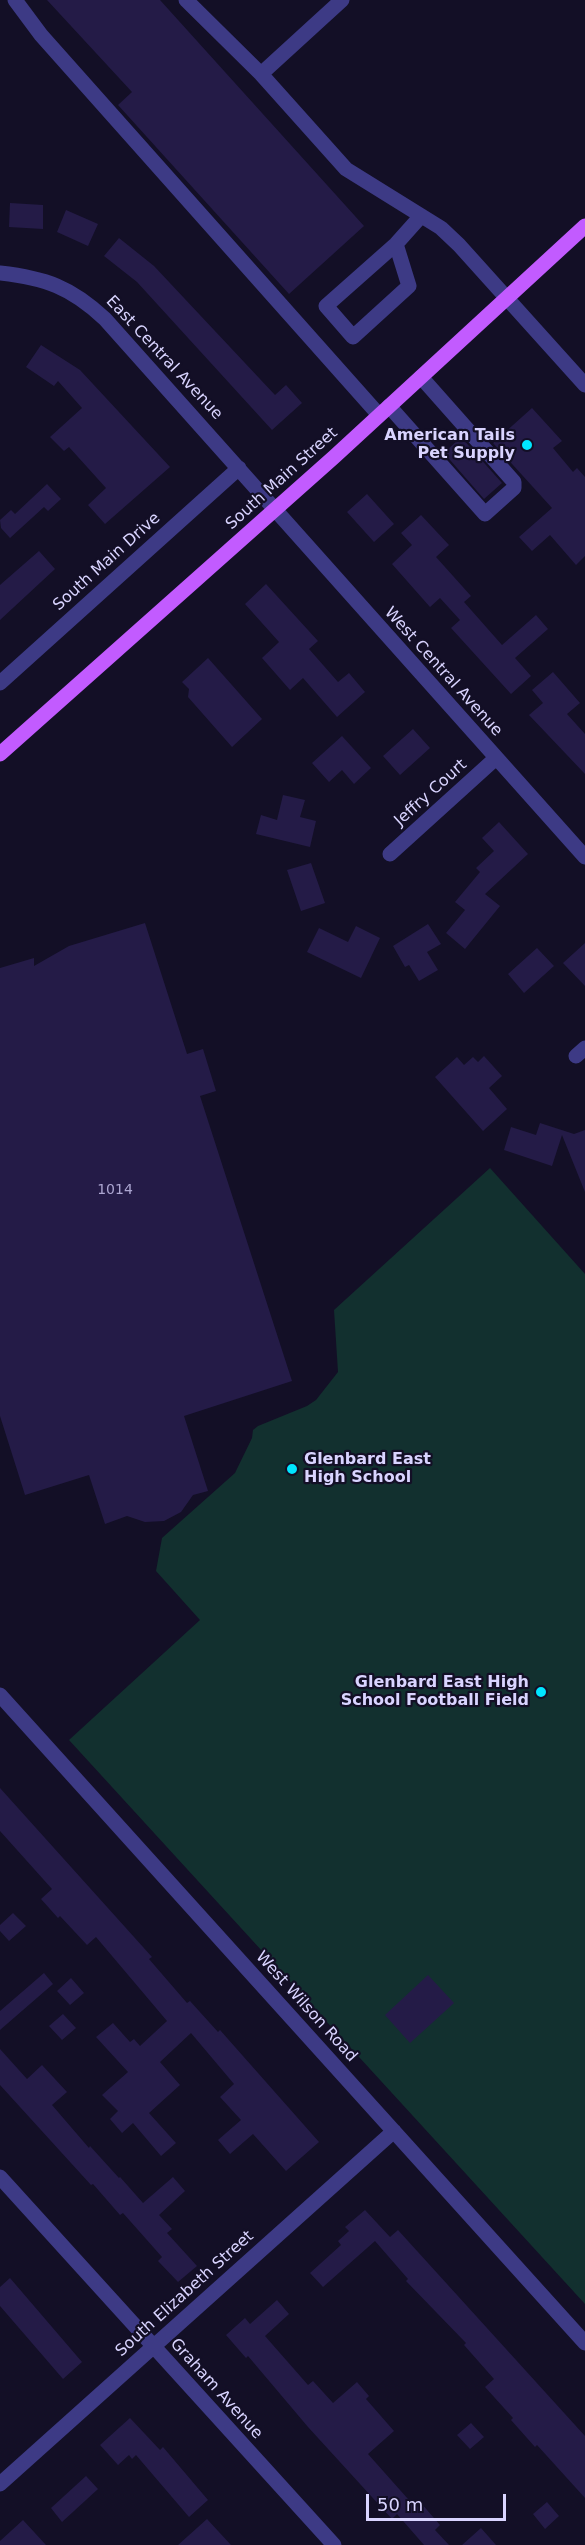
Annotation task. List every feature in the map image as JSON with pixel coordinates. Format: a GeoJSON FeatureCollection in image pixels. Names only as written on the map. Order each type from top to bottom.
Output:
{"type":"FeatureCollection","features":[{"type":"Feature","properties":{"kind":"main road","name":"South Main Street"},"geometry":{"type":"LineString","coordinates":[[0,753],[384,411],[585,226]]}},
{"type":"Feature","properties":{"kind":"street"},"geometry":{"type":"LineString","coordinates":[[15,0],[41,35],[384,411],[485,514],[514,488],[514,482],[421,377]]}},
{"type":"Feature","properties":{"kind":"street"},"geometry":{"type":"LineString","coordinates":[[186,0],[261,74],[346,170],[441,228],[459,245],[585,385]]}},
{"type":"Feature","properties":{"kind":"street"},"geometry":{"type":"LineString","coordinates":[[261,74],[337,2]]}},
{"type":"Feature","properties":{"kind":"street"},"geometry":{"type":"LineString","coordinates":[[396,244],[409,286],[354,337],[326,306],[396,244],[422,216]]}},
{"type":"Feature","properties":{"kind":"street","name":"East Central Avenue"},"geometry":{"type":"LineString","coordinates":[[0,273],[45,280],[70,291],[87,303],[239,468],[274,510]]}},
{"type":"Feature","properties":{"kind":"street","name":"South Main Drive"},"geometry":{"type":"LineString","coordinates":[[0,683],[239,468]]}},
{"type":"Feature","properties":{"kind":"street","name":"West Central Avenue"},"geometry":{"type":"LineString","coordinates":[[274,510],[585,857]]}},
{"type":"Feature","properties":{"kind":"street","name":"Jeffry Court"},"geometry":{"type":"LineString","coordinates":[[390,854],[496,758]]}},
{"type":"Feature","properties":{"kind":"street","name":"West Wilson Road"},"geometry":{"type":"LineString","coordinates":[[0,1695],[585,2343]]}},
{"type":"Feature","properties":{"kind":"street","name":"South Elizabeth Street"},"geometry":{"type":"LineString","coordinates":[[0,2484],[394,2131]]}},
{"type":"Feature","properties":{"kind":"street","name":"Graham Avenue"},"geometry":{"type":"LineString","coordinates":[[0,2177],[334,2545]]}},
{"type":"Feature","properties":{"kind":"green space"},"geometry":{"type":"Polygon","coordinates":[[[490,1168],[585,1274],[585,2304],[69,1740],[200,1620],[156,1571],[162,1538],[235,1473],[252,1438],[253,1430],[316,1400],[338,1372],[334,1310],[490,1168]]]}},
{"type":"Feature","properties":{"kind":"building"},"geometry":{"type":"Polygon","coordinates":[[[47,0],[160,0],[364,226],[289,294],[118,105],[132,92],[47,0]]]}},
{"type":"Feature","properties":{"kind":"building"},"geometry":{"type":"Polygon","coordinates":[[[10,203],[43,205],[43,229],[9,227],[10,203]]]}},
{"type":"Feature","properties":{"kind":"building"},"geometry":{"type":"Polygon","coordinates":[[[66,210],[98,224],[88,246],[57,232],[66,210]]]}},
{"type":"Feature","properties":{"kind":"building"},"geometry":{"type":"Polygon","coordinates":[[[119,238],[154,266],[275,395],[286,385],[302,403],[272,430],[137,282],[104,256],[119,238]]]}},
{"type":"Feature","properties":{"kind":"building"},"geometry":{"type":"Polygon","coordinates":[[[41,345],[80,370],[170,467],[105,524],[88,505],[106,488],[69,447],[64,451],[50,437],[82,408],[58,381],[54,386],[26,367],[41,345]]]}},
{"type":"Feature","properties":{"kind":"building"},"geometry":{"type":"Polygon","coordinates":[[[532,408],[562,441],[553,448],[573,472],[577,468],[585,477],[585,556],[576,565],[550,535],[532,551],[519,537],[552,508],[493,443],[532,408]]]}},
{"type":"Feature","properties":{"kind":"building"},"geometry":{"type":"Polygon","coordinates":[[[461,437],[502,483],[484,499],[444,453],[461,437]]]}},
{"type":"Feature","properties":{"kind":"building"},"geometry":{"type":"Polygon","coordinates":[[[47,484],[61,499],[48,511],[44,507],[10,538],[1,528],[0,520],[11,510],[15,514],[47,484]]]}},
{"type":"Feature","properties":{"kind":"building"},"geometry":{"type":"Polygon","coordinates":[[[367,494],[394,524],[374,542],[347,512],[367,494]]]}},
{"type":"Feature","properties":{"kind":"building"},"geometry":{"type":"Polygon","coordinates":[[[421,515],[449,545],[436,557],[471,596],[464,602],[502,645],[536,615],[548,629],[515,658],[531,676],[511,694],[451,628],[460,620],[440,598],[430,607],[392,564],[412,545],[401,533],[421,515]]]}},
{"type":"Feature","properties":{"kind":"building"},"geometry":{"type":"Polygon","coordinates":[[[39,551],[55,569],[0,620],[0,585],[39,551]]]}},
{"type":"Feature","properties":{"kind":"building"},"geometry":{"type":"Polygon","coordinates":[[[266,584],[318,641],[309,649],[338,682],[349,673],[365,692],[337,717],[303,678],[290,690],[262,658],[279,642],[245,604],[266,584]]]}},
{"type":"Feature","properties":{"kind":"building"},"geometry":{"type":"Polygon","coordinates":[[[208,658],[262,719],[232,747],[188,697],[189,689],[182,682],[208,658]]]}},
{"type":"Feature","properties":{"kind":"building"},"geometry":{"type":"Polygon","coordinates":[[[553,672],[580,703],[567,714],[585,734],[585,774],[529,715],[543,703],[532,690],[553,672]]]}},
{"type":"Feature","properties":{"kind":"building"},"geometry":{"type":"Polygon","coordinates":[[[413,729],[430,748],[400,775],[383,756],[413,729]]]}},
{"type":"Feature","properties":{"kind":"building"},"geometry":{"type":"Polygon","coordinates":[[[342,736],[371,768],[354,784],[342,770],[329,782],[312,763],[342,736]]]}},
{"type":"Feature","properties":{"kind":"building"},"geometry":{"type":"Polygon","coordinates":[[[283,795],[305,800],[300,817],[316,821],[310,847],[256,834],[261,815],[277,820],[283,795]]]}},
{"type":"Feature","properties":{"kind":"building"},"geometry":{"type":"Polygon","coordinates":[[[499,822],[528,854],[485,894],[500,906],[465,949],[446,933],[465,910],[455,902],[480,872],[476,868],[494,851],[482,838],[499,822]]]}},
{"type":"Feature","properties":{"kind":"building"},"geometry":{"type":"Polygon","coordinates":[[[311,863],[325,903],[301,911],[287,870],[311,863]]]}},
{"type":"Feature","properties":{"kind":"building"},"geometry":{"type":"Polygon","coordinates":[[[145,923],[187,1054],[203,1049],[216,1091],[200,1096],[292,1381],[184,1416],[208,1491],[193,1495],[181,1512],[164,1521],[145,1522],[127,1516],[105,1524],[89,1475],[25,1495],[0,1416],[0,968],[34,958],[34,966],[69,946],[145,923]]]}},
{"type":"Feature","properties":{"kind":"building"},"geometry":{"type":"Polygon","coordinates":[[[428,924],[441,944],[427,952],[438,970],[419,981],[409,965],[405,967],[393,946],[428,924]]]}},
{"type":"Feature","properties":{"kind":"building"},"geometry":{"type":"Polygon","coordinates":[[[356,926],[380,938],[361,978],[307,952],[319,928],[348,942],[356,926]]]}},
{"type":"Feature","properties":{"kind":"building"},"geometry":{"type":"Polygon","coordinates":[[[585,943],[585,986],[563,963],[585,943]]]}},
{"type":"Feature","properties":{"kind":"building"},"geometry":{"type":"Polygon","coordinates":[[[537,948],[554,966],[524,993],[508,974],[537,948]]]}},
{"type":"Feature","properties":{"kind":"building"},"geometry":{"type":"Polygon","coordinates":[[[484,1056],[502,1076],[489,1088],[507,1109],[483,1131],[435,1077],[457,1057],[464,1065],[473,1057],[478,1062],[484,1056]]]}},
{"type":"Feature","properties":{"kind":"building"},"geometry":{"type":"Polygon","coordinates":[[[540,1123],[574,1134],[585,1130],[585,1192],[562,1135],[552,1166],[504,1150],[511,1127],[536,1135],[540,1123]]]}},
{"type":"Feature","properties":{"kind":"building"},"geometry":{"type":"Polygon","coordinates":[[[0,1788],[152,1957],[149,1959],[187,2003],[190,2001],[218,2032],[220,2030],[319,2142],[286,2171],[253,2134],[230,2154],[218,2140],[241,2120],[220,2097],[234,2084],[191,2033],[160,2062],[180,2085],[149,2113],[176,2143],[161,2156],[133,2123],[122,2133],[110,2119],[118,2111],[102,2095],[128,2072],[96,2037],[113,2023],[130,2042],[134,2039],[140,2046],[167,2021],[96,1937],[87,1945],[41,1899],[52,1889],[0,1831],[0,1788]]]}},
{"type":"Feature","properties":{"kind":"building"},"geometry":{"type":"Polygon","coordinates":[[[13,1913],[26,1926],[9,1941],[0,1931],[0,1925],[13,1913]]]}},
{"type":"Feature","properties":{"kind":"building"},"geometry":{"type":"Polygon","coordinates":[[[44,1973],[53,1984],[0,2030],[0,2011],[44,1973]]]}},
{"type":"Feature","properties":{"kind":"building"},"geometry":{"type":"Polygon","coordinates":[[[428,1975],[454,2003],[410,2043],[385,2015],[428,1975]]]}},
{"type":"Feature","properties":{"kind":"building"},"geometry":{"type":"Polygon","coordinates":[[[71,1978],[84,1993],[70,2005],[57,1991],[71,1978]]]}},
{"type":"Feature","properties":{"kind":"building"},"geometry":{"type":"Polygon","coordinates":[[[63,2014],[76,2028],[62,2040],[49,2026],[63,2014]]]}},
{"type":"Feature","properties":{"kind":"building"},"geometry":{"type":"Polygon","coordinates":[[[0,2049],[27,2079],[42,2065],[67,2092],[52,2105],[89,2148],[90,2146],[143,2203],[173,2177],[185,2191],[159,2215],[172,2229],[167,2233],[197,2266],[178,2282],[158,2261],[162,2257],[123,2213],[120,2215],[93,2184],[91,2185],[0,2085],[0,2049]]]}},
{"type":"Feature","properties":{"kind":"building"},"geometry":{"type":"Polygon","coordinates":[[[365,2210],[390,2237],[398,2230],[585,2436],[585,2498],[511,2420],[513,2418],[485,2387],[494,2379],[464,2345],[466,2343],[406,2281],[408,2279],[375,2241],[323,2287],[310,2273],[341,2245],[338,2241],[349,2231],[345,2227],[365,2210]]]}},
{"type":"Feature","properties":{"kind":"building"},"geometry":{"type":"Polygon","coordinates":[[[10,2278],[82,2362],[63,2379],[0,2306],[0,2287],[10,2278]]]}},
{"type":"Feature","properties":{"kind":"building"},"geometry":{"type":"Polygon","coordinates":[[[277,2300],[289,2314],[265,2336],[308,2385],[313,2381],[333,2403],[357,2382],[369,2396],[366,2399],[394,2431],[368,2454],[416,2508],[421,2503],[440,2525],[435,2530],[449,2545],[424,2545],[397,2514],[392,2519],[308,2427],[248,2356],[246,2358],[226,2335],[245,2318],[250,2324],[277,2300]]]}},
{"type":"Feature","properties":{"kind":"building"},"geometry":{"type":"Polygon","coordinates":[[[130,2418],[160,2450],[163,2447],[208,2500],[189,2517],[136,2455],[132,2459],[129,2455],[118,2465],[100,2445],[130,2418]]]}},
{"type":"Feature","properties":{"kind":"building"},"geometry":{"type":"Polygon","coordinates":[[[471,2423],[484,2437],[470,2449],[457,2435],[471,2423]]]}},
{"type":"Feature","properties":{"kind":"building"},"geometry":{"type":"Polygon","coordinates":[[[86,2476],[98,2489],[62,2522],[51,2508],[86,2476]]]}},
{"type":"Feature","properties":{"kind":"building"},"geometry":{"type":"Polygon","coordinates":[[[547,2502],[559,2516],[545,2529],[533,2514],[547,2502]]]}},
{"type":"Feature","properties":{"kind":"building"},"geometry":{"type":"Polygon","coordinates":[[[207,2519],[231,2545],[178,2545],[207,2519]]]}},
{"type":"Feature","properties":{"kind":"building"},"geometry":{"type":"Polygon","coordinates":[[[23,2520],[46,2545],[0,2545],[0,2541],[23,2520]]]}},
{"type":"Feature","properties":{"kind":"building"},"geometry":{"type":"Polygon","coordinates":[[[481,2528],[496,2545],[462,2545],[481,2528]]]}},
{"type":"Feature","properties":{"kind":"place","name":"American Tails Pet Supply"},"geometry":{"type":"Point","coordinates":[527,445]}},
{"type":"Feature","properties":{"kind":"place","name":"Glenbard East High School"},"geometry":{"type":"Point","coordinates":[292,1469]}},
{"type":"Feature","properties":{"kind":"place","name":"Glenbard East High School Football Field"},"geometry":{"type":"Point","coordinates":[541,1692]}}]}
